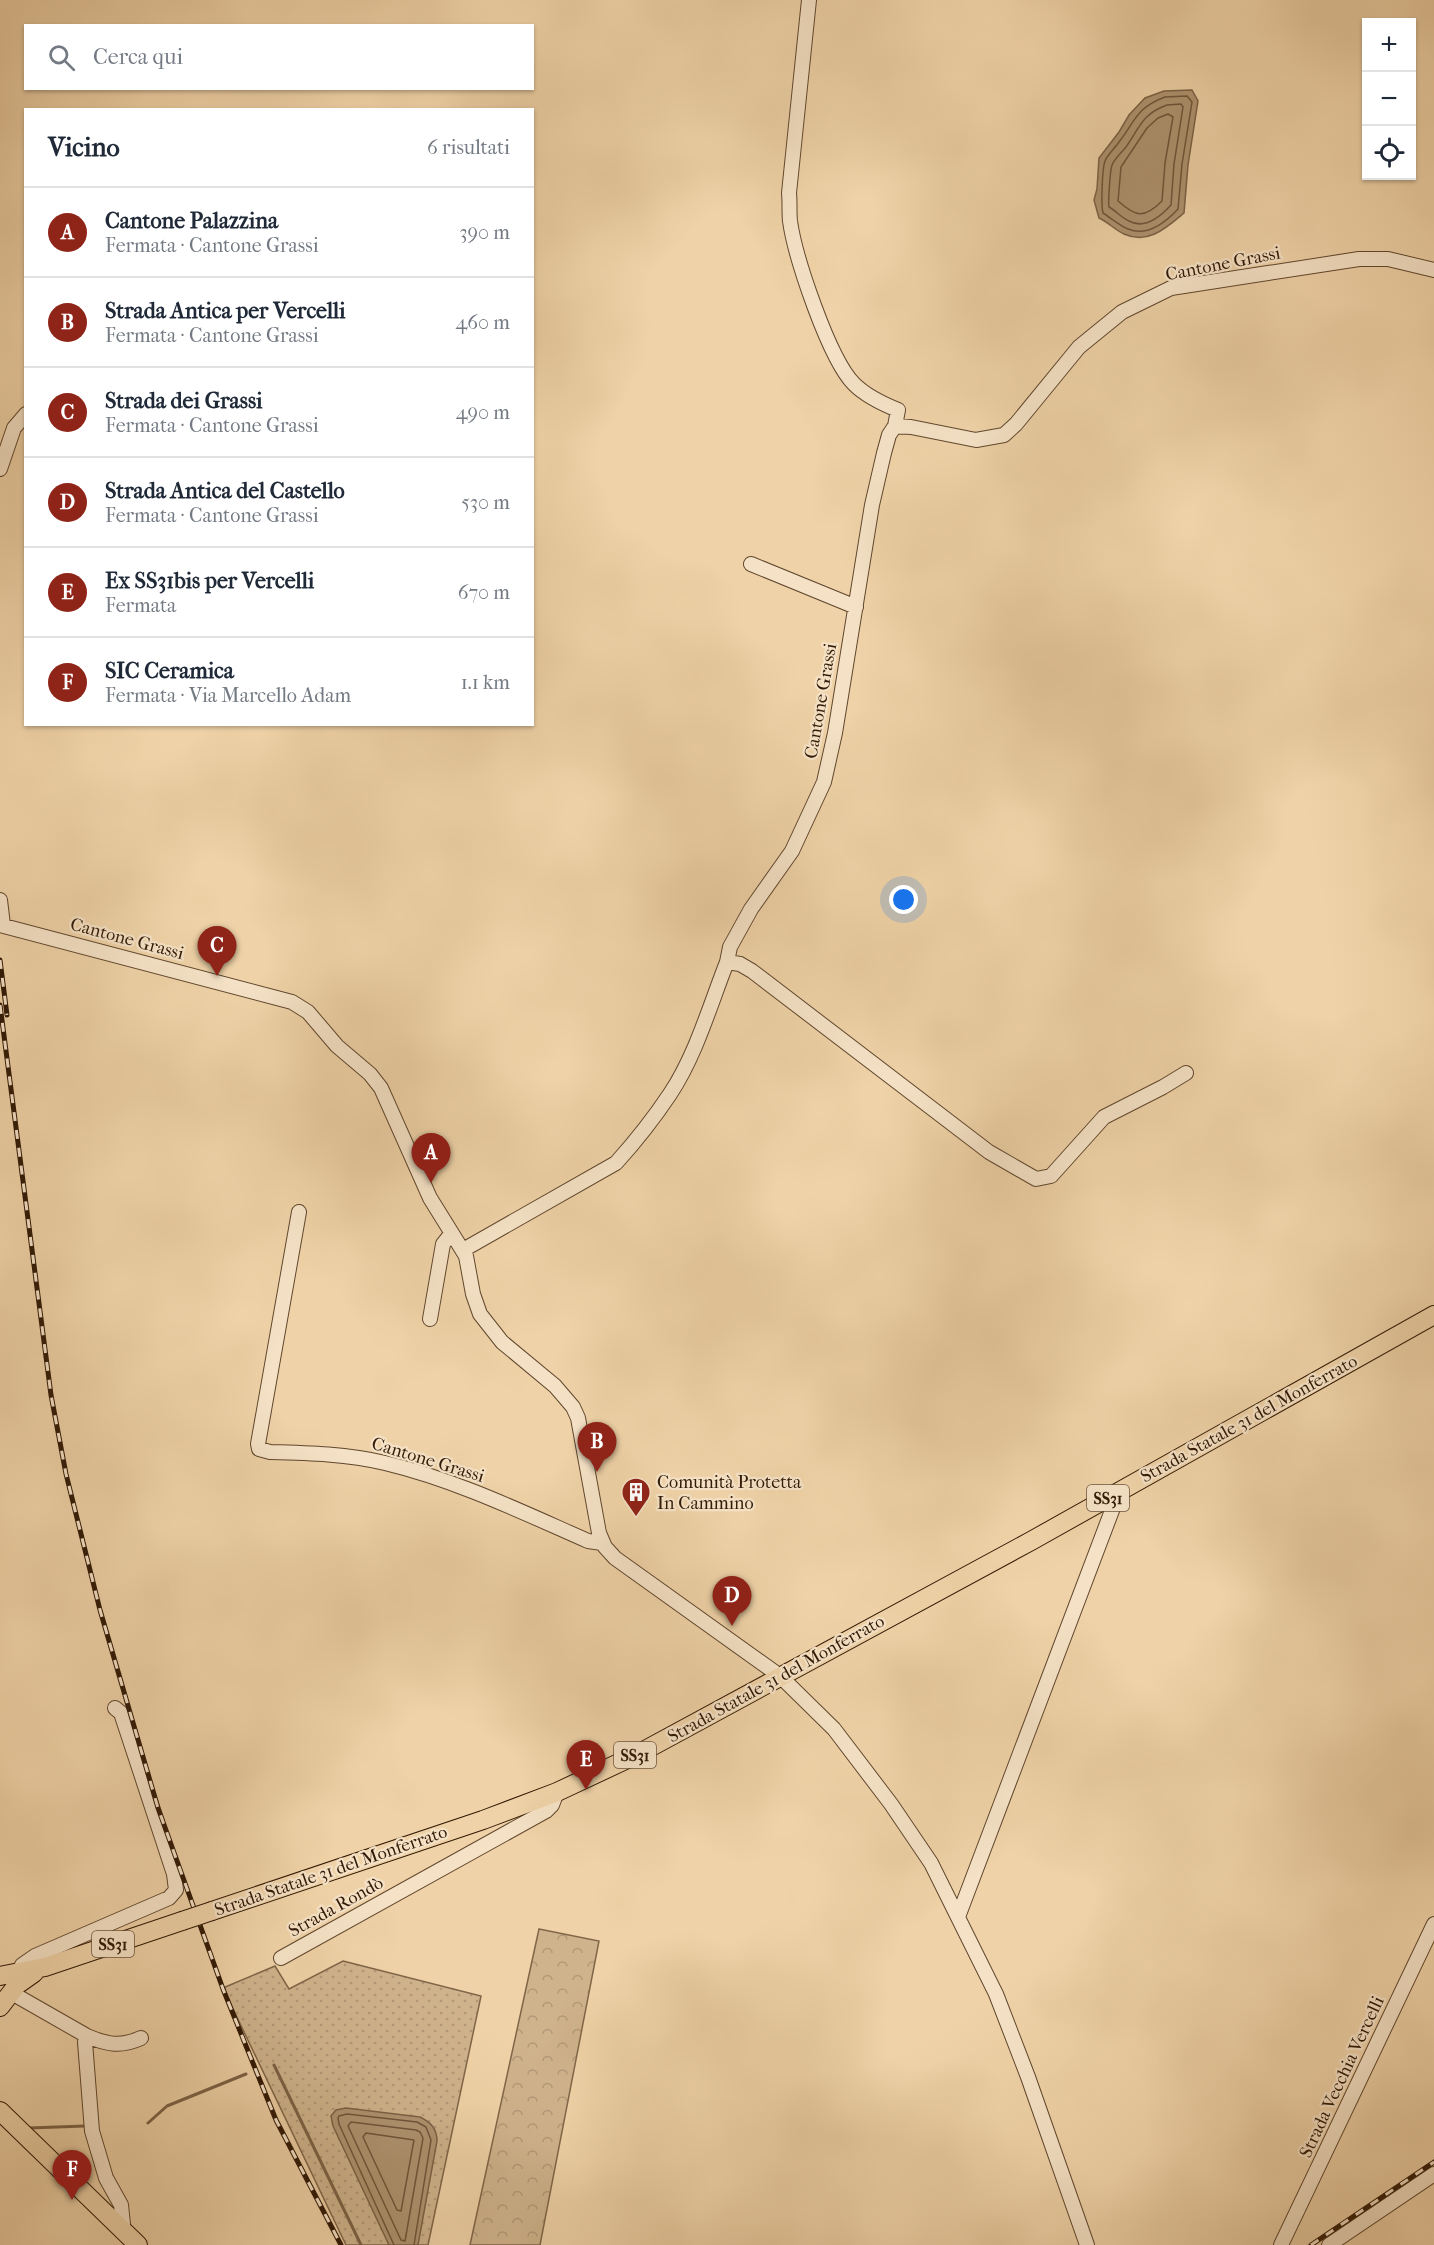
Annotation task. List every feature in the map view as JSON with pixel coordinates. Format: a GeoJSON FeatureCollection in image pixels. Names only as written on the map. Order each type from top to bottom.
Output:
{"type":"FeatureCollection","features":[{"type":"Feature","properties":{"kind":"main road","name":"Strada Statale 31 del Monferrato"},"geometry":{"type":"LineString","coordinates":[[0,2007],[11,1982],[45,1967],[483,1820],[557,1792],[636,1755],[1030,1542],[1434,1315]]}},
{"type":"Feature","properties":{"kind":"main road"},"geometry":{"type":"LineString","coordinates":[[7,2117],[138,2245]]}},
{"type":"Feature","properties":{"kind":"street"},"geometry":{"type":"LineString","coordinates":[[809,0],[789,193],[796,252],[823,327],[840,366],[853,383],[864,392],[898,410],[896,426]]}},
{"type":"Feature","properties":{"kind":"street","name":"Cantone Grassi"},"geometry":{"type":"LineString","coordinates":[[463,1250],[616,1163],[671,1093],[690,1056],[728,962],[730,947],[751,909],[792,851],[824,782],[835,733],[872,505],[887,444],[896,426],[976,440],[1004,435],[1016,424],[1079,347],[1122,312],[1171,288],[1359,259],[1388,259],[1434,270]]}},
{"type":"Feature","properties":{"kind":"street"},"geometry":{"type":"LineString","coordinates":[[0,469],[14,428],[24,416]]}},
{"type":"Feature","properties":{"kind":"street"},"geometry":{"type":"LineString","coordinates":[[751,564],[856,607]]}},
{"type":"Feature","properties":{"kind":"street","name":"Cantone Grassi"},"geometry":{"type":"LineString","coordinates":[[0,900],[2,925],[301,1006],[337,1046],[370,1074],[381,1088],[430,1198],[463,1250],[469,1263],[476,1305],[486,1324],[502,1342],[555,1386],[573,1407],[578,1418],[602,1543],[615,1558],[780,1676],[834,1729],[891,1804],[931,1863],[996,1994],[1088,2245]]}},
{"type":"Feature","properties":{"kind":"street"},"geometry":{"type":"LineString","coordinates":[[728,962],[740,964],[752,971],[990,1152],[1036,1179],[1051,1176],[1104,1117],[1186,1073]]}},
{"type":"Feature","properties":{"kind":"street","name":"Cantone Grassi"},"geometry":{"type":"LineString","coordinates":[[299,1212],[258,1444],[259,1449],[270,1452],[343,1456],[385,1463],[457,1485],[588,1541],[602,1543]]}},
{"type":"Feature","properties":{"kind":"street"},"geometry":{"type":"LineString","coordinates":[[430,1319],[443,1244],[452,1234]]}},
{"type":"Feature","properties":{"kind":"street"},"geometry":{"type":"LineString","coordinates":[[958,1917],[1119,1492]]}},
{"type":"Feature","properties":{"kind":"street"},"geometry":{"type":"LineString","coordinates":[[115,1708],[122,1713],[174,1874],[176,1890],[169,1898],[35,1956],[22,1965],[11,1982],[87,2036],[116,2045],[141,2038]]}},
{"type":"Feature","properties":{"kind":"street","name":"Strada Rondò"},"geometry":{"type":"LineString","coordinates":[[281,1958],[546,1811],[552,1805],[557,1792]]}},
{"type":"Feature","properties":{"kind":"street","name":"Strada Vecchia Vercelli"},"geometry":{"type":"LineString","coordinates":[[1281,2245],[1434,1924]]}},
{"type":"Feature","properties":{"kind":"street"},"geometry":{"type":"LineString","coordinates":[[87,2036],[92,2125],[106,2178],[121,2205],[123,2224],[121,2228]]}},
{"type":"Feature","properties":{"kind":"street"},"geometry":{"type":"LineString","coordinates":[[1329,2245],[1434,2174]]}},
{"type":"Feature","properties":{"kind":"green space"},"geometry":{"type":"Polygon","coordinates":[[[539,1929],[599,1941],[540,2245],[470,2245],[539,1929]]]}},
{"type":"Feature","properties":{"kind":"green space"},"geometry":{"type":"Polygon","coordinates":[[[343,1961],[481,1996],[428,2245],[346,2245],[223,1988],[275,1966],[289,1989],[343,1961]]]}},
{"type":"Feature","properties":{"kind":"water"},"geometry":{"type":"Polygon","coordinates":[[[1192,90],[1198,101],[1188,165],[1184,213],[1163,229],[1149,236],[1133,237],[1124,234],[1099,218],[1094,200],[1099,158],[1129,115],[1145,98],[1164,91],[1192,90]]]}},
{"type":"Feature","properties":{"kind":"water"},"geometry":{"type":"Polygon","coordinates":[[[346,2108],[420,2117],[430,2123],[434,2129],[437,2141],[418,2245],[389,2245],[333,2126],[331,2116],[336,2110],[346,2108]]]}},
{"type":"Feature","properties":{"kind":"waterway"},"geometry":{"type":"LineString","coordinates":[[274,2065],[361,2245]]}},
{"type":"Feature","properties":{"kind":"waterway"},"geometry":{"type":"LineString","coordinates":[[148,2123],[167,2106],[246,2074]]}},
{"type":"Feature","properties":{"kind":"waterway"},"geometry":{"type":"LineString","coordinates":[[29,2128],[85,2126]]}},
{"type":"Feature","properties":{"kind":"railway"},"geometry":{"type":"LineString","coordinates":[[0,960],[7,1015]]}},
{"type":"Feature","properties":{"kind":"railway"},"geometry":{"type":"LineString","coordinates":[[0,1005],[51,1395],[66,1474],[100,1610],[158,1808],[223,1989],[276,2120],[341,2245]]}},
{"type":"Feature","properties":{"kind":"railway"},"geometry":{"type":"LineString","coordinates":[[1311,2245],[1434,2162]]}},
{"type":"Feature","properties":{"kind":"place","name":"Strada dei Grassi"},"geometry":{"type":"Point","coordinates":[217,976]}},
{"type":"Feature","properties":{"kind":"place","name":"Cantone Palazzina"},"geometry":{"type":"Point","coordinates":[431,1183]}},
{"type":"Feature","properties":{"kind":"place","name":"Strada Antica per Vercelli"},"geometry":{"type":"Point","coordinates":[597,1472]}},
{"type":"Feature","properties":{"kind":"place","name":"Comunità Protetta In Cammino"},"geometry":{"type":"Point","coordinates":[636,1518]}},
{"type":"Feature","properties":{"kind":"place","name":"Strada Antica del Castello"},"geometry":{"type":"Point","coordinates":[732,1626]}},
{"type":"Feature","properties":{"kind":"place","name":"Ex SS31bis per Vercelli"},"geometry":{"type":"Point","coordinates":[586,1790]}},
{"type":"Feature","properties":{"kind":"place","name":"SIC Ceramica"},"geometry":{"type":"Point","coordinates":[72,2200]}}]}
